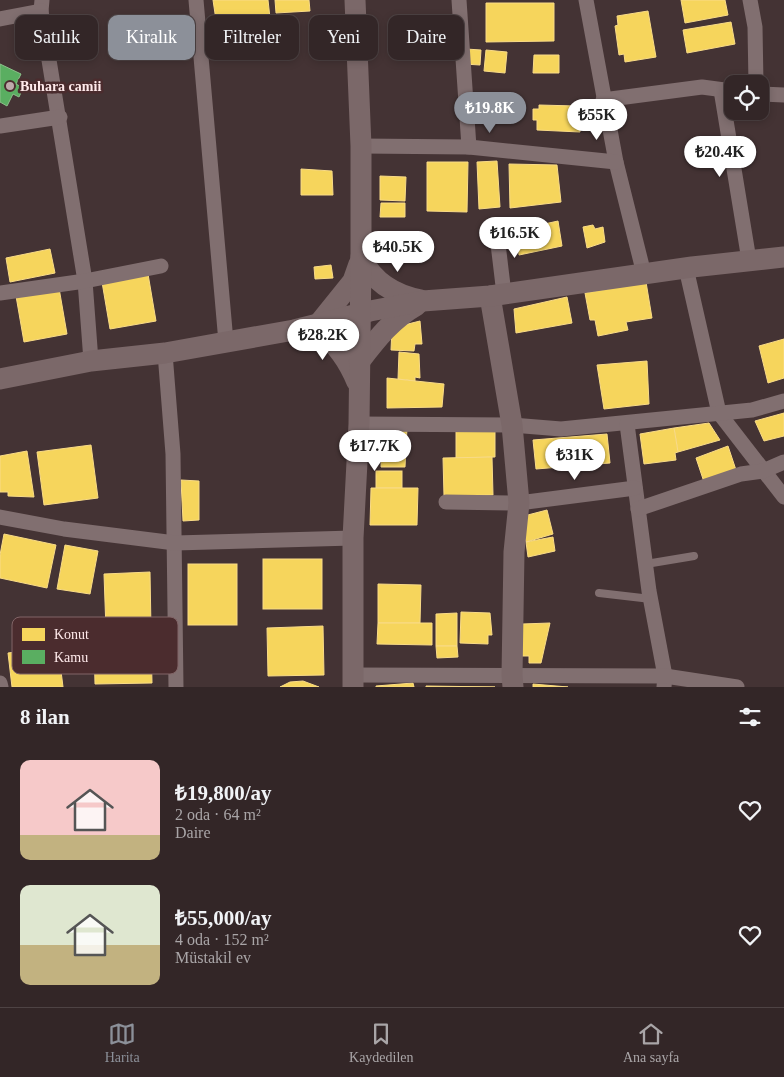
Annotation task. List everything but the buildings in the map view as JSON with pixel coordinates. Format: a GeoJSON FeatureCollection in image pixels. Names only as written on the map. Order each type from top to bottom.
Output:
{"type":"FeatureCollection","features":[{"type":"Feature","properties":{"kind":"main road"},"geometry":{"type":"LineString","coordinates":[[353,681],[353,538],[362,257],[362,146],[355,0]]}},
{"type":"Feature","properties":{"kind":"main road"},"geometry":{"type":"LineString","coordinates":[[362,257],[367,270],[376,280],[402,297],[423,301]]}},
{"type":"Feature","properties":{"kind":"main road"},"geometry":{"type":"LineString","coordinates":[[320,322],[352,281],[362,257]]}},
{"type":"Feature","properties":{"kind":"main road"},"geometry":{"type":"LineString","coordinates":[[0,379],[91,361],[165,353],[294,330],[320,322],[423,301],[497,295],[686,268],[784,257]]}},
{"type":"Feature","properties":{"kind":"main road"},"geometry":{"type":"LineString","coordinates":[[497,295],[519,503],[514,552],[513,681]]}},
{"type":"Feature","properties":{"kind":"main road"},"geometry":{"type":"LineString","coordinates":[[359,362],[387,327],[403,313],[423,301]]}},
{"type":"Feature","properties":{"kind":"main road"},"geometry":{"type":"LineString","coordinates":[[294,330],[318,334],[339,351],[350,364],[358,383]]}},
{"type":"Feature","properties":{"kind":"street"},"geometry":{"type":"LineString","coordinates":[[196,0],[226,342]]}},
{"type":"Feature","properties":{"kind":"street"},"geometry":{"type":"LineString","coordinates":[[459,0],[469,147]]}},
{"type":"Feature","properties":{"kind":"street"},"geometry":{"type":"LineString","coordinates":[[586,0],[616,162],[644,274]]}},
{"type":"Feature","properties":{"kind":"street"},"geometry":{"type":"LineString","coordinates":[[750,0],[755,27],[756,75]]}},
{"type":"Feature","properties":{"kind":"street"},"geometry":{"type":"LineString","coordinates":[[0,19],[42,5],[85,281],[91,361]]}},
{"type":"Feature","properties":{"kind":"street"},"geometry":{"type":"LineString","coordinates":[[603,100],[702,88],[724,90]]}},
{"type":"Feature","properties":{"kind":"street"},"geometry":{"type":"LineString","coordinates":[[769,94],[784,95]]}},
{"type":"Feature","properties":{"kind":"street"},"geometry":{"type":"LineString","coordinates":[[0,126],[60,116]]}},
{"type":"Feature","properties":{"kind":"street"},"geometry":{"type":"LineString","coordinates":[[731,120],[749,260]]}},
{"type":"Feature","properties":{"kind":"street"},"geometry":{"type":"LineString","coordinates":[[362,146],[469,147],[616,162]]}},
{"type":"Feature","properties":{"kind":"street"},"geometry":{"type":"LineString","coordinates":[[496,227],[497,295]]}},
{"type":"Feature","properties":{"kind":"street"},"geometry":{"type":"LineString","coordinates":[[0,293],[85,281],[161,266]]}},
{"type":"Feature","properties":{"kind":"street"},"geometry":{"type":"LineString","coordinates":[[686,268],[719,412],[784,497]]}},
{"type":"Feature","properties":{"kind":"street"},"geometry":{"type":"LineString","coordinates":[[165,353],[173,454],[176,617]]}},
{"type":"Feature","properties":{"kind":"street"},"geometry":{"type":"LineString","coordinates":[[358,424],[512,425],[561,429],[627,424],[719,412],[752,410],[784,402]]}},
{"type":"Feature","properties":{"kind":"street"},"geometry":{"type":"LineString","coordinates":[[627,424],[664,682]]}},
{"type":"Feature","properties":{"kind":"street"},"geometry":{"type":"LineString","coordinates":[[638,509],[741,474],[764,471],[784,462]]}},
{"type":"Feature","properties":{"kind":"street"},"geometry":{"type":"LineString","coordinates":[[446,502],[519,503],[635,488]]}},
{"type":"Feature","properties":{"kind":"street"},"geometry":{"type":"LineString","coordinates":[[0,516],[64,529],[175,543],[353,538]]}},
{"type":"Feature","properties":{"kind":"street"},"geometry":{"type":"LineString","coordinates":[[176,674],[176,687]]}},
{"type":"Feature","properties":{"kind":"street"},"geometry":{"type":"LineString","coordinates":[[353,681],[664,682],[737,687]]}},
{"type":"Feature","properties":{"kind":"street"},"geometry":{"type":"LineString","coordinates":[[0,683],[1,687]]}},
{"type":"Feature","properties":{"kind":"lane"},"geometry":{"type":"LineString","coordinates":[[646,564],[694,556]]}},
{"type":"Feature","properties":{"kind":"lane"},"geometry":{"type":"LineString","coordinates":[[599,593],[651,598]]}},
{"type":"Feature","properties":{"kind":"place","name":"Buhara camii"},"geometry":{"type":"Point","coordinates":[10,86]}}]}
